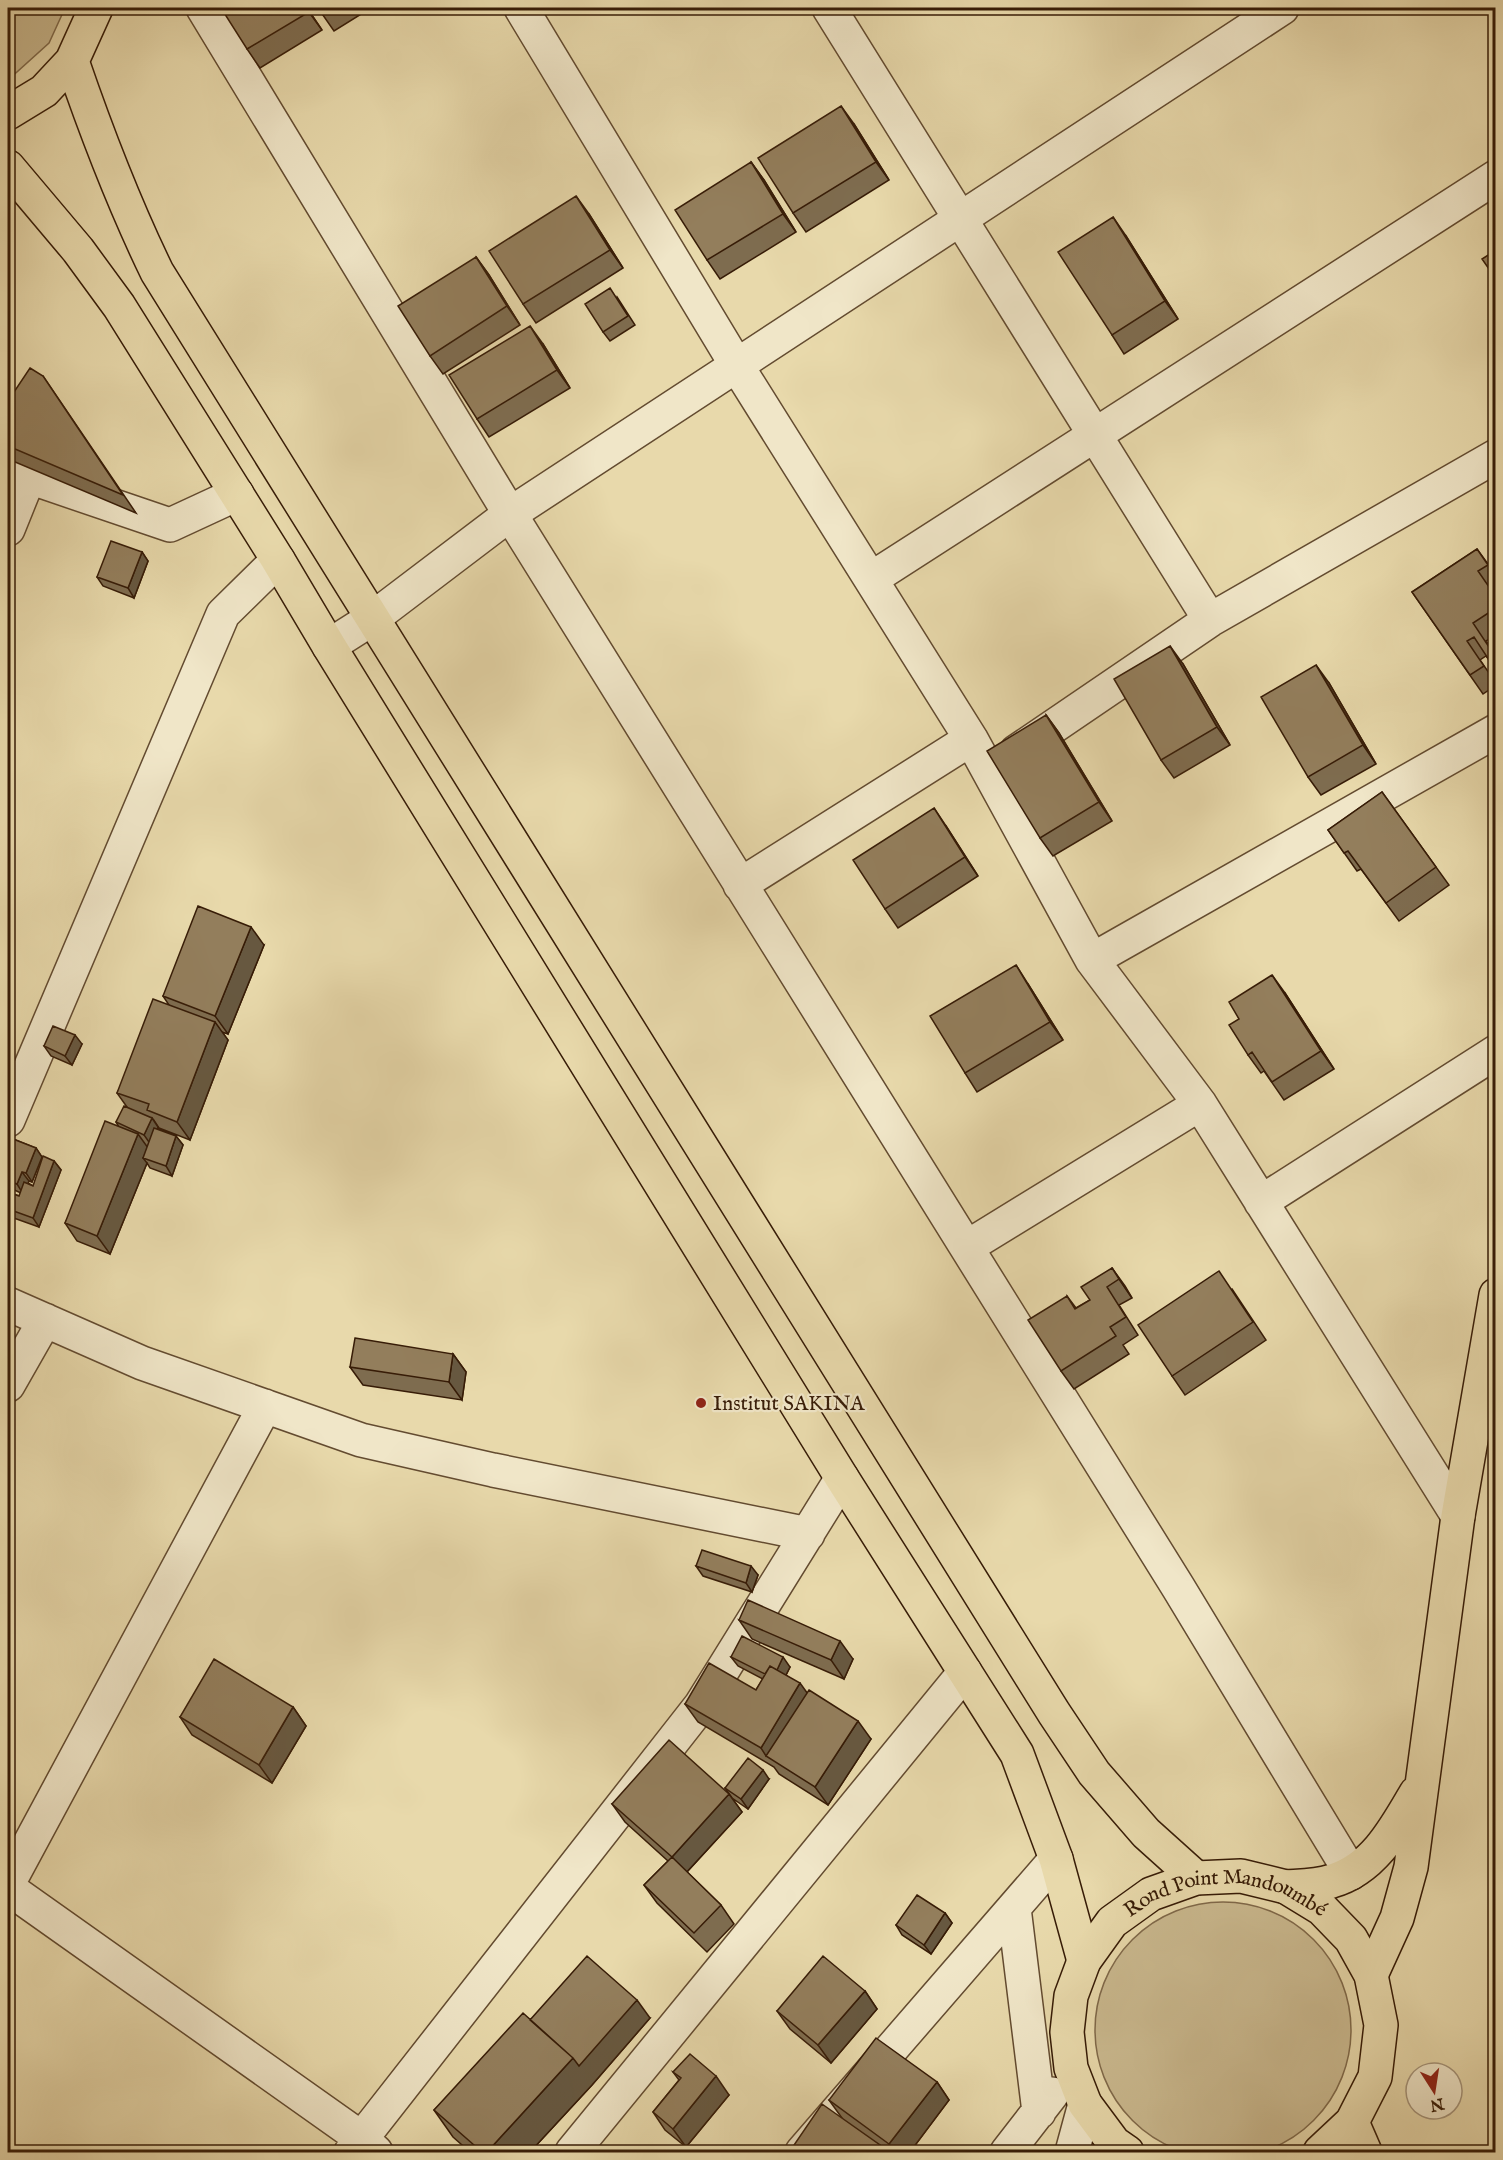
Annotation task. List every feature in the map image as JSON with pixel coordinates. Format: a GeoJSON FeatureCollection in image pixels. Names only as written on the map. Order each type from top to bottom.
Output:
{"type":"FeatureCollection","features":[{"type":"Feature","properties":{"kind":"main road"},"geometry":{"type":"LineString","coordinates":[[8,113],[44,91],[72,61],[96,8]]}},
{"type":"Feature","properties":{"kind":"main road"},"geometry":{"type":"LineString","coordinates":[[72,61],[96,132],[131,218],[157,272],[1054,1713],[1094,1773],[1146,1833],[1196,1878]]}},
{"type":"Feature","properties":{"kind":"main road"},"geometry":{"type":"LineString","coordinates":[[8,167],[78,250],[119,306],[278,560],[842,1478],[1017,1754],[1056,1859],[1084,1961]]}},
{"type":"Feature","properties":{"kind":"main road"},"geometry":{"type":"LineString","coordinates":[[1371,1975],[1397,1918],[1411,1867],[1458,1516],[1496,1295]]}},
{"type":"Feature","properties":{"kind":"main road"},"geometry":{"type":"LineString","coordinates":[[1286,1887],[1331,1882],[1352,1873],[1382,1848],[1422,1782]]}},
{"type":"Feature","properties":{"kind":"main road","name":"Rond Point Mandoumbé"},"geometry":{"type":"LineString","coordinates":[[1127,2152],[1114,2143],[1085,2104],[1071,2068],[1067,2032],[1071,1996],[1084,1961],[1112,1922],[1151,1894],[1196,1878],[1242,1876],[1286,1887],[1322,1909],[1351,1939],[1371,1975],[1381,2025],[1375,2077],[1352,2122],[1320,2152]]}},
{"type":"Feature","properties":{"kind":"main road"},"geometry":{"type":"LineString","coordinates":[[1352,2122],[1365,2152]]}},
{"type":"Feature","properties":{"kind":"street"},"geometry":{"type":"LineString","coordinates":[[521,8],[737,366],[971,739],[987,772],[1092,960],[1200,1104],[1458,1516]]}},
{"type":"Feature","properties":{"kind":"street"},"geometry":{"type":"LineString","coordinates":[[829,8],[1210,620]]}},
{"type":"Feature","properties":{"kind":"street"},"geometry":{"type":"LineString","coordinates":[[329,646],[372,618],[510,514],[1282,8]]}},
{"type":"Feature","properties":{"kind":"street"},"geometry":{"type":"LineString","coordinates":[[215,12],[510,514],[1184,1597],[1352,1873]]}},
{"type":"Feature","properties":{"kind":"street"},"geometry":{"type":"LineString","coordinates":[[871,579],[1496,177]]}},
{"type":"Feature","properties":{"kind":"street"},"geometry":{"type":"LineString","coordinates":[[987,772],[1210,620],[1496,456]]}},
{"type":"Feature","properties":{"kind":"street"},"geometry":{"type":"LineString","coordinates":[[8,529],[18,472],[170,525],[237,494]]}},
{"type":"Feature","properties":{"kind":"street"},"geometry":{"type":"LineString","coordinates":[[8,1120],[223,614],[278,560]]}},
{"type":"Feature","properties":{"kind":"street"},"geometry":{"type":"LineString","coordinates":[[1092,960],[1496,731]]}},
{"type":"Feature","properties":{"kind":"street"},"geometry":{"type":"LineString","coordinates":[[740,885],[971,739]]}},
{"type":"Feature","properties":{"kind":"street"},"geometry":{"type":"LineString","coordinates":[[1262,1202],[1496,1052]]}},
{"type":"Feature","properties":{"kind":"street"},"geometry":{"type":"LineString","coordinates":[[967,1247],[1200,1104]]}},
{"type":"Feature","properties":{"kind":"street"},"geometry":{"type":"LineString","coordinates":[[8,1304],[142,1363],[361,1440],[493,1470],[808,1534]]}},
{"type":"Feature","properties":{"kind":"street"},"geometry":{"type":"LineString","coordinates":[[8,1385],[45,1320]]}},
{"type":"Feature","properties":{"kind":"street"},"geometry":{"type":"LineString","coordinates":[[265,1406],[8,1886],[362,2148],[701,1705],[842,1478]]}},
{"type":"Feature","properties":{"kind":"street"},"geometry":{"type":"LineString","coordinates":[[572,2152],[965,1672]]}},
{"type":"Feature","properties":{"kind":"street"},"geometry":{"type":"LineString","coordinates":[[802,2152],[1056,1859]]}},
{"type":"Feature","properties":{"kind":"street"},"geometry":{"type":"LineString","coordinates":[[1014,1908],[1039,2112]]}},
{"type":"Feature","properties":{"kind":"street"},"geometry":{"type":"LineString","coordinates":[[1007,2152],[1071,2068]]}},
{"type":"Feature","properties":{"kind":"street"},"geometry":{"type":"LineString","coordinates":[[1072,2152],[1085,2104]]}},
{"type":"Feature","properties":{"kind":"shaded area"},"geometry":{"type":"Polygon","coordinates":[[[8,8],[65,8],[49,43],[8,80],[8,8]]]}},
{"type":"Feature","properties":{"kind":"shaded area"},"geometry":{"type":"Polygon","coordinates":[[[1210,1902],[1236,1902],[1272,1911],[1294,1923],[1314,1939],[1330,1959],[1342,1981],[1349,2005],[1351,2030],[1349,2055],[1342,2079],[1330,2101],[1314,2121],[1294,2137],[1272,2149],[1236,2158],[1210,2158],[1174,2149],[1152,2137],[1132,2121],[1116,2101],[1104,2079],[1095,2043],[1095,2017],[1104,1981],[1116,1959],[1132,1939],[1152,1923],[1174,1911],[1210,1902]]]}},
{"type":"Feature","properties":{"kind":"building"},"geometry":{"type":"Polygon","coordinates":[[[221,8],[306,8],[309,12],[247,49],[221,8]]]}},
{"type":"Feature","properties":{"kind":"building"},"geometry":{"type":"Polygon","coordinates":[[[318,8],[329,8],[321,13],[318,8]]]}},
{"type":"Feature","properties":{"kind":"building"},"geometry":{"type":"Polygon","coordinates":[[[841,106],[876,162],[793,213],[758,158],[841,106]]]}},
{"type":"Feature","properties":{"kind":"building"},"geometry":{"type":"Polygon","coordinates":[[[751,162],[783,214],[707,260],[675,210],[751,162]]]}},
{"type":"Feature","properties":{"kind":"building"},"geometry":{"type":"Polygon","coordinates":[[[576,196],[610,250],[523,304],[489,251],[576,196]]]}},
{"type":"Feature","properties":{"kind":"building"},"geometry":{"type":"Polygon","coordinates":[[[1113,217],[1165,301],[1112,335],[1058,252],[1113,217]]]}},
{"type":"Feature","properties":{"kind":"building"},"geometry":{"type":"Polygon","coordinates":[[[1496,250],[1496,279],[1482,259],[1496,250]]]}},
{"type":"Feature","properties":{"kind":"building"},"geometry":{"type":"Polygon","coordinates":[[[476,257],[507,306],[430,356],[398,306],[476,257]]]}},
{"type":"Feature","properties":{"kind":"building"},"geometry":{"type":"Polygon","coordinates":[[[610,288],[628,316],[603,332],[585,304],[610,288]]]}},
{"type":"Feature","properties":{"kind":"building"},"geometry":{"type":"Polygon","coordinates":[[[530,326],[557,370],[477,419],[449,375],[530,326]]]}},
{"type":"Feature","properties":{"kind":"building"},"geometry":{"type":"Polygon","coordinates":[[[30,368],[43,376],[123,495],[8,446],[8,401],[30,368]]]}},
{"type":"Feature","properties":{"kind":"building"},"geometry":{"type":"Polygon","coordinates":[[[111,541],[142,552],[128,588],[97,577],[111,541]]]}},
{"type":"Feature","properties":{"kind":"building"},"geometry":{"type":"Polygon","coordinates":[[[1477,549],[1488,565],[1478,571],[1496,597],[1496,608],[1473,623],[1495,656],[1489,660],[1474,637],[1467,641],[1484,666],[1470,675],[1412,592],[1477,549]]]}},
{"type":"Feature","properties":{"kind":"building"},"geometry":{"type":"Polygon","coordinates":[[[1170,646],[1217,727],[1161,760],[1114,679],[1170,646]]]}},
{"type":"Feature","properties":{"kind":"building"},"geometry":{"type":"Polygon","coordinates":[[[1316,665],[1363,745],[1308,777],[1261,697],[1316,665]]]}},
{"type":"Feature","properties":{"kind":"building"},"geometry":{"type":"Polygon","coordinates":[[[1046,715],[1099,802],[1040,838],[987,751],[1046,715]]]}},
{"type":"Feature","properties":{"kind":"building"},"geometry":{"type":"Polygon","coordinates":[[[1382,792],[1436,867],[1386,903],[1348,851],[1344,853],[1328,830],[1382,792]]]}},
{"type":"Feature","properties":{"kind":"building"},"geometry":{"type":"Polygon","coordinates":[[[934,808],[965,857],[885,909],[853,860],[934,808]]]}},
{"type":"Feature","properties":{"kind":"building"},"geometry":{"type":"Polygon","coordinates":[[[198,906],[251,927],[215,1016],[163,996],[198,906]]]}},
{"type":"Feature","properties":{"kind":"building"},"geometry":{"type":"Polygon","coordinates":[[[1016,965],[1050,1022],[965,1073],[930,1016],[1016,965]]]}},
{"type":"Feature","properties":{"kind":"building"},"geometry":{"type":"Polygon","coordinates":[[[1272,975],[1321,1051],[1272,1082],[1252,1052],[1248,1055],[1229,1025],[1239,1019],[1229,1002],[1272,975]]]}},
{"type":"Feature","properties":{"kind":"building"},"geometry":{"type":"Polygon","coordinates":[[[153,999],[215,1022],[177,1122],[147,1110],[149,1104],[117,1093],[153,999]]]}},
{"type":"Feature","properties":{"kind":"building"},"geometry":{"type":"Polygon","coordinates":[[[53,1026],[75,1035],[65,1056],[44,1046],[53,1026]]]}},
{"type":"Feature","properties":{"kind":"building"},"geometry":{"type":"Polygon","coordinates":[[[124,1106],[152,1118],[144,1135],[116,1122],[124,1106]]]}},
{"type":"Feature","properties":{"kind":"building"},"geometry":{"type":"Polygon","coordinates":[[[105,1121],[138,1134],[97,1236],[65,1223],[105,1121]]]}},
{"type":"Feature","properties":{"kind":"building"},"geometry":{"type":"Polygon","coordinates":[[[154,1128],[176,1136],[166,1166],[143,1158],[154,1128]]]}},
{"type":"Feature","properties":{"kind":"building"},"geometry":{"type":"Polygon","coordinates":[[[8,1137],[36,1148],[26,1173],[22,1172],[17,1184],[8,1181],[8,1137]]]}},
{"type":"Feature","properties":{"kind":"building"},"geometry":{"type":"Polygon","coordinates":[[[43,1156],[54,1161],[33,1218],[8,1209],[8,1192],[19,1196],[24,1182],[33,1186],[43,1156]]]}},
{"type":"Feature","properties":{"kind":"building"},"geometry":{"type":"Polygon","coordinates":[[[1112,1268],[1119,1279],[1107,1287],[1126,1317],[1110,1327],[1116,1336],[1061,1371],[1028,1320],[1067,1296],[1075,1309],[1090,1300],[1081,1287],[1112,1268]]]}},
{"type":"Feature","properties":{"kind":"building"},"geometry":{"type":"Polygon","coordinates":[[[1219,1271],[1253,1322],[1172,1376],[1138,1325],[1219,1271]]]}},
{"type":"Feature","properties":{"kind":"building"},"geometry":{"type":"Polygon","coordinates":[[[355,1338],[453,1354],[449,1382],[350,1367],[355,1338]]]}},
{"type":"Feature","properties":{"kind":"building"},"geometry":{"type":"Polygon","coordinates":[[[702,1550],[751,1566],[746,1583],[696,1566],[702,1550]]]}},
{"type":"Feature","properties":{"kind":"building"},"geometry":{"type":"Polygon","coordinates":[[[748,1600],[840,1641],[831,1660],[739,1620],[748,1600]]]}},
{"type":"Feature","properties":{"kind":"building"},"geometry":{"type":"Polygon","coordinates":[[[742,1636],[783,1657],[777,1670],[770,1666],[765,1674],[731,1657],[742,1636]]]}},
{"type":"Feature","properties":{"kind":"building"},"geometry":{"type":"Polygon","coordinates":[[[214,1659],[293,1707],[259,1765],[180,1717],[214,1659]]]}},
{"type":"Feature","properties":{"kind":"building"},"geometry":{"type":"Polygon","coordinates":[[[709,1663],[756,1690],[770,1666],[800,1683],[761,1748],[685,1704],[709,1663]]]}},
{"type":"Feature","properties":{"kind":"building"},"geometry":{"type":"Polygon","coordinates":[[[809,1690],[858,1721],[815,1787],[766,1756],[809,1690]]]}},
{"type":"Feature","properties":{"kind":"building"},"geometry":{"type":"Polygon","coordinates":[[[669,1740],[729,1794],[672,1857],[612,1804],[669,1740]]]}},
{"type":"Feature","properties":{"kind":"building"},"geometry":{"type":"Polygon","coordinates":[[[748,1758],[763,1770],[741,1799],[725,1788],[748,1758]]]}},
{"type":"Feature","properties":{"kind":"building"},"geometry":{"type":"Polygon","coordinates":[[[672,1857],[721,1905],[694,1933],[644,1885],[672,1857]]]}},
{"type":"Feature","properties":{"kind":"building"},"geometry":{"type":"Polygon","coordinates":[[[917,1895],[945,1913],[924,1945],[896,1925],[917,1895]]]}},
{"type":"Feature","properties":{"kind":"building"},"geometry":{"type":"Polygon","coordinates":[[[587,1956],[637,2000],[579,2066],[530,2020],[587,1956]]]}},
{"type":"Feature","properties":{"kind":"building"},"geometry":{"type":"Polygon","coordinates":[[[823,1956],[865,1991],[818,2045],[777,2011],[823,1956]]]}},
{"type":"Feature","properties":{"kind":"building"},"geometry":{"type":"Polygon","coordinates":[[[523,2013],[573,2058],[487,2152],[482,2152],[434,2110],[523,2013]]]}},
{"type":"Feature","properties":{"kind":"building"},"geometry":{"type":"Polygon","coordinates":[[[876,2038],[937,2082],[889,2144],[829,2100],[876,2038]]]}},
{"type":"Feature","properties":{"kind":"building"},"geometry":{"type":"Polygon","coordinates":[[[690,2054],[716,2076],[673,2129],[653,2112],[681,2078],[673,2072],[690,2054]]]}},
{"type":"Feature","properties":{"kind":"building"},"geometry":{"type":"Polygon","coordinates":[[[822,2104],[880,2145],[875,2152],[799,2152],[792,2148],[822,2104]]]}},
{"type":"Feature","properties":{"kind":"building"},"geometry":{"type":"Polygon","coordinates":[[[652,2147],[658,2152],[648,2152],[652,2147]]]}},
{"type":"Feature","properties":{"kind":"place","name":"Institut SAKINA"},"geometry":{"type":"Point","coordinates":[701,1403]}}]}
